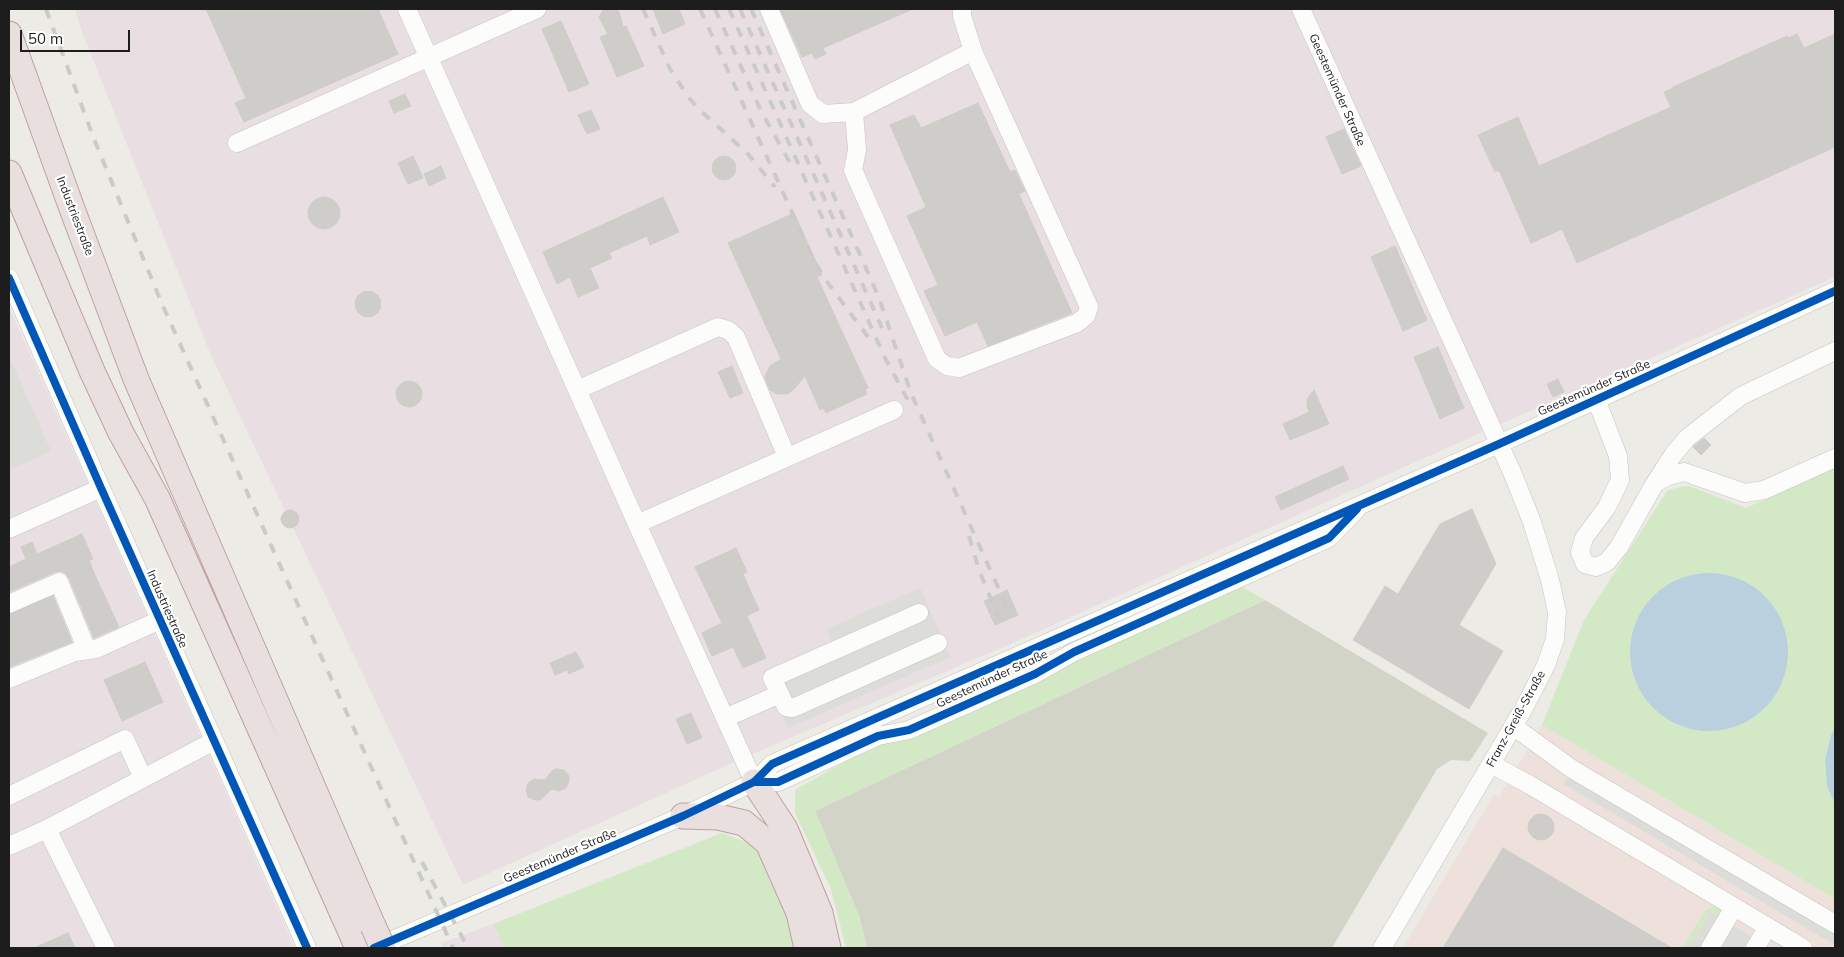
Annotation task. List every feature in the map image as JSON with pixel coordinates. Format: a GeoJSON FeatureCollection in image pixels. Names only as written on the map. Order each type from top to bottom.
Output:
{"type":"FeatureCollection","features":[{"type":"Feature","properties":{"kind":"highway","name":"Industriestraße"},"geometry":{"type":"LineString","coordinates":[[9,34],[136,379],[364,939]]}},
{"type":"Feature","properties":{"kind":"highway","name":"Industriestraße"},"geometry":{"type":"LineString","coordinates":[[9,173],[92,371],[121,433],[156,498],[364,939],[383,948]]}},
{"type":"Feature","properties":{"kind":"highway"},"geometry":{"type":"LineString","coordinates":[[754,782],[768,843],[799,913],[807,948]]}},
{"type":"Feature","properties":{"kind":"highway"},"geometry":{"type":"LineString","coordinates":[[754,782],[785,829],[820,913],[828,948]]}},
{"type":"Feature","properties":{"kind":"highway"},"geometry":{"type":"LineString","coordinates":[[683,816],[718,817],[744,823],[768,843]]}},
{"type":"Feature","properties":{"kind":"street"},"geometry":{"type":"LineString","coordinates":[[407,9],[636,524],[754,782]]}},
{"type":"Feature","properties":{"kind":"street"},"geometry":{"type":"LineString","coordinates":[[237,143],[537,9]]}},
{"type":"Feature","properties":{"kind":"street"},"geometry":{"type":"LineString","coordinates":[[768,9],[810,104],[823,114],[854,112],[974,51]]}},
{"type":"Feature","properties":{"kind":"street"},"geometry":{"type":"LineString","coordinates":[[854,112],[857,150],[853,170],[937,359],[947,366],[959,368],[1077,323],[1086,316],[1089,307],[974,51],[962,16],[962,9]]}},
{"type":"Feature","properties":{"kind":"street","name":"Geestemünder Straße"},"geometry":{"type":"LineString","coordinates":[[1300,9],[1498,444]]}},
{"type":"Feature","properties":{"kind":"street","name":"Industriestraße"},"geometry":{"type":"LineString","coordinates":[[9,278],[307,948]]}},
{"type":"Feature","properties":{"kind":"street","name":"Geestemünder Straße"},"geometry":{"type":"LineString","coordinates":[[364,939],[683,816],[754,782],[772,764],[1498,444],[1835,291]]}},
{"type":"Feature","properties":{"kind":"street"},"geometry":{"type":"LineString","coordinates":[[577,390],[718,327],[728,330],[736,337],[787,457]]}},
{"type":"Feature","properties":{"kind":"street"},"geometry":{"type":"LineString","coordinates":[[1596,399],[1618,456],[1620,480],[1607,506],[1584,538],[1580,552],[1585,564],[1596,567],[1607,562],[1619,547],[1673,455],[1687,438],[1741,396],[1835,351]]}},
{"type":"Feature","properties":{"kind":"street"},"geometry":{"type":"LineString","coordinates":[[636,524],[894,410]]}},
{"type":"Feature","properties":{"kind":"street","name":"Franz-Greiß-Straße"},"geometry":{"type":"LineString","coordinates":[[1382,948],[1513,726],[1546,665],[1555,639],[1557,612],[1550,580],[1532,522],[1512,472],[1498,444]]}},
{"type":"Feature","properties":{"kind":"street"},"geometry":{"type":"LineString","coordinates":[[1673,455],[1684,472]]}},
{"type":"Feature","properties":{"kind":"street"},"geometry":{"type":"LineString","coordinates":[[1655,484],[1668,476],[1684,472],[1745,493],[1764,490],[1835,458]]}},
{"type":"Feature","properties":{"kind":"street"},"geometry":{"type":"LineString","coordinates":[[9,529],[101,488]]}},
{"type":"Feature","properties":{"kind":"street","name":"Geestemünder Straße"},"geometry":{"type":"LineString","coordinates":[[754,782],[778,782],[878,736],[910,730],[1035,674],[1074,652],[1329,538],[1362,504]]}},
{"type":"Feature","properties":{"kind":"street"},"geometry":{"type":"LineString","coordinates":[[9,604],[59,582],[87,650]]}},
{"type":"Feature","properties":{"kind":"street"},"geometry":{"type":"LineString","coordinates":[[919,612],[772,678],[786,707],[793,708],[938,643]]}},
{"type":"Feature","properties":{"kind":"street"},"geometry":{"type":"LineString","coordinates":[[9,679],[75,652],[96,649],[160,620]]}},
{"type":"Feature","properties":{"kind":"street"},"geometry":{"type":"LineString","coordinates":[[725,718],[780,694]]}},
{"type":"Feature","properties":{"kind":"street"},"geometry":{"type":"LineString","coordinates":[[1513,726],[1572,769],[1835,924]]}},
{"type":"Feature","properties":{"kind":"street"},"geometry":{"type":"LineString","coordinates":[[9,796],[125,739],[143,778]]}},
{"type":"Feature","properties":{"kind":"street"},"geometry":{"type":"LineString","coordinates":[[9,846],[48,830],[214,741]]}},
{"type":"Feature","properties":{"kind":"street"},"geometry":{"type":"LineString","coordinates":[[1491,764],[1768,927],[1800,948]]}},
{"type":"Feature","properties":{"kind":"street"},"geometry":{"type":"LineString","coordinates":[[48,830],[106,948]]}},
{"type":"Feature","properties":{"kind":"street"},"geometry":{"type":"LineString","coordinates":[[1710,948],[1734,908]]}},
{"type":"Feature","properties":{"kind":"street"},"geometry":{"type":"LineString","coordinates":[[1755,948],[1768,927]]}},
{"type":"Feature","properties":{"kind":"shaded area"},"geometry":{"type":"Polygon","coordinates":[[[75,9],[1835,9],[1835,277],[1478,434],[1013,643],[743,758],[463,885],[210,353],[82,32],[75,9]]]}},
{"type":"Feature","properties":{"kind":"shaded area"},"geometry":{"type":"Polygon","coordinates":[[[9,307],[295,948],[9,948],[9,307]]]}},
{"type":"Feature","properties":{"kind":"shaded area"},"geometry":{"type":"Polygon","coordinates":[[[9,356],[51,451],[9,470],[9,356]]]}},
{"type":"Feature","properties":{"kind":"shaded area"},"geometry":{"type":"Polygon","coordinates":[[[920,588],[950,657],[788,728],[764,673],[832,643],[826,629],[920,588]]]}},
{"type":"Feature","properties":{"kind":"shaded area"},"geometry":{"type":"Polygon","coordinates":[[[1265,600],[1488,733],[1470,761],[1451,760],[1437,769],[1332,948],[867,948],[859,916],[815,811],[1265,600]]]}},
{"type":"Feature","properties":{"kind":"shaded area"},"geometry":{"type":"Polygon","coordinates":[[[1542,725],[1835,899],[1835,948],[1403,948],[1494,794],[1499,797],[1542,725]]]}},
{"type":"Feature","properties":{"kind":"shaded area"},"geometry":{"type":"Polygon","coordinates":[[[1570,774],[1835,932],[1835,945],[1564,784],[1570,774]]]}},
{"type":"Feature","properties":{"kind":"shaded area"},"geometry":{"type":"Polygon","coordinates":[[[1710,912],[1771,948],[1689,948],[1710,912]]]}},
{"type":"Feature","properties":{"kind":"shaded area"},"geometry":{"type":"Polygon","coordinates":[[[493,924],[504,948],[443,948],[441,943],[493,924]]]}},
{"type":"Feature","properties":{"kind":"green space"},"geometry":{"type":"Polygon","coordinates":[[[1835,467],[1835,899],[1542,725],[1584,620],[1667,491],[1689,486],[1746,508],[1835,467]]]}},
{"type":"Feature","properties":{"kind":"green space"},"geometry":{"type":"Polygon","coordinates":[[[1241,586],[1265,600],[815,811],[859,916],[867,948],[846,948],[831,889],[795,813],[795,790],[873,746],[1241,586]]]}},
{"type":"Feature","properties":{"kind":"green space"},"geometry":{"type":"Polygon","coordinates":[[[722,833],[754,845],[790,926],[794,948],[504,948],[493,924],[722,833]]]}},
{"type":"Feature","properties":{"kind":"green space"},"geometry":{"type":"Polygon","coordinates":[[[1715,906],[1721,908],[1722,911],[1719,917],[1710,912],[1689,948],[1682,948],[1704,912],[1715,906]]]}},
{"type":"Feature","properties":{"kind":"water"},"geometry":{"type":"Polygon","coordinates":[[[1717,573],[1732,576],[1746,582],[1765,596],[1775,608],[1785,629],[1788,652],[1785,675],[1775,696],[1765,708],[1753,718],[1732,728],[1717,731],[1701,731],[1686,728],[1665,718],[1643,696],[1631,668],[1630,644],[1633,629],[1643,608],[1665,586],[1693,574],[1717,573]]]}},
{"type":"Feature","properties":{"kind":"water"},"geometry":{"type":"Polygon","coordinates":[[[1835,729],[1835,804],[1827,786],[1825,760],[1831,735],[1835,729]]]}},
{"type":"Feature","properties":{"kind":"building"},"geometry":{"type":"Polygon","coordinates":[[[206,9],[378,9],[398,54],[244,122],[235,103],[246,98],[206,9]]]}},
{"type":"Feature","properties":{"kind":"building"},"geometry":{"type":"Polygon","coordinates":[[[604,9],[616,9],[619,12],[623,27],[626,26],[644,66],[617,77],[600,37],[608,34],[599,17],[604,9]]]}},
{"type":"Feature","properties":{"kind":"building"},"geometry":{"type":"Polygon","coordinates":[[[653,9],[679,9],[685,24],[663,34],[653,9]]]}},
{"type":"Feature","properties":{"kind":"building"},"geometry":{"type":"Polygon","coordinates":[[[780,9],[913,9],[823,48],[826,54],[815,59],[812,53],[802,57],[780,9]]]}},
{"type":"Feature","properties":{"kind":"building"},"geometry":{"type":"Polygon","coordinates":[[[561,21],[589,84],[569,92],[542,29],[561,21]]]}},
{"type":"Feature","properties":{"kind":"building"},"geometry":{"type":"Polygon","coordinates":[[[1797,34],[1804,48],[1835,34],[1835,147],[1577,263],[1562,229],[1531,243],[1499,170],[1495,172],[1478,135],[1518,117],[1539,166],[1671,107],[1664,92],[1673,87],[1787,36],[1788,38],[1797,34]]]}},
{"type":"Feature","properties":{"kind":"building"},"geometry":{"type":"Polygon","coordinates":[[[405,94],[411,106],[394,113],[389,101],[405,94]]]}},
{"type":"Feature","properties":{"kind":"building"},"geometry":{"type":"Polygon","coordinates":[[[978,103],[1010,172],[1015,170],[1025,191],[1019,194],[1072,313],[988,346],[977,322],[945,336],[924,291],[938,285],[907,216],[926,207],[890,125],[914,115],[921,128],[978,103]]]}},
{"type":"Feature","properties":{"kind":"building"},"geometry":{"type":"Polygon","coordinates":[[[591,110],[600,129],[587,134],[578,115],[591,110]]]}},
{"type":"Feature","properties":{"kind":"building"},"geometry":{"type":"Polygon","coordinates":[[[1344,129],[1361,166],[1342,174],[1326,137],[1344,129]]]}},
{"type":"Feature","properties":{"kind":"building"},"geometry":{"type":"Polygon","coordinates":[[[413,156],[423,178],[408,184],[398,163],[413,156]]]}},
{"type":"Feature","properties":{"kind":"building"},"geometry":{"type":"Polygon","coordinates":[[[724,156],[729,157],[735,163],[735,173],[729,179],[724,180],[719,179],[713,173],[712,168],[713,163],[719,157],[724,156]]]}},
{"type":"Feature","properties":{"kind":"building"},"geometry":{"type":"Polygon","coordinates":[[[441,166],[446,178],[429,186],[424,174],[441,166]]]}},
{"type":"Feature","properties":{"kind":"building"},"geometry":{"type":"Polygon","coordinates":[[[324,197],[330,198],[335,202],[339,207],[339,219],[335,224],[330,228],[324,229],[318,228],[313,224],[309,219],[308,213],[309,207],[313,202],[318,198],[324,197]]]}},
{"type":"Feature","properties":{"kind":"building"},"geometry":{"type":"Polygon","coordinates":[[[663,197],[679,232],[650,245],[647,236],[609,253],[612,258],[590,268],[599,288],[578,297],[570,277],[557,284],[543,252],[663,197]]]}},
{"type":"Feature","properties":{"kind":"building"},"geometry":{"type":"Polygon","coordinates":[[[794,213],[822,275],[817,277],[868,388],[865,389],[867,394],[826,413],[823,408],[820,410],[805,376],[787,394],[777,394],[770,390],[765,378],[766,374],[770,366],[781,359],[728,243],[794,213]]]}},
{"type":"Feature","properties":{"kind":"building"},"geometry":{"type":"Polygon","coordinates":[[[1395,246],[1427,320],[1403,331],[1371,257],[1395,246]]]}},
{"type":"Feature","properties":{"kind":"building"},"geometry":{"type":"Polygon","coordinates":[[[368,291],[377,295],[381,304],[377,313],[368,317],[359,313],[355,304],[359,295],[368,291]]]}},
{"type":"Feature","properties":{"kind":"building"},"geometry":{"type":"Polygon","coordinates":[[[1438,347],[1464,408],[1440,419],[1414,357],[1438,347]]]}},
{"type":"Feature","properties":{"kind":"building"},"geometry":{"type":"Polygon","coordinates":[[[732,366],[743,393],[730,398],[718,372],[732,366]]]}},
{"type":"Feature","properties":{"kind":"building"},"geometry":{"type":"Polygon","coordinates":[[[1558,379],[1564,392],[1553,397],[1547,384],[1558,379]]]}},
{"type":"Feature","properties":{"kind":"building"},"geometry":{"type":"Polygon","coordinates":[[[409,381],[418,385],[422,394],[418,403],[409,407],[400,403],[396,394],[400,385],[409,381]]]}},
{"type":"Feature","properties":{"kind":"building"},"geometry":{"type":"Polygon","coordinates":[[[1314,390],[1329,424],[1290,440],[1283,424],[1309,412],[1307,399],[1314,390]]]}},
{"type":"Feature","properties":{"kind":"building"},"geometry":{"type":"Polygon","coordinates":[[[1704,438],[1711,445],[1701,455],[1693,447],[1704,438]]]}},
{"type":"Feature","properties":{"kind":"building"},"geometry":{"type":"Polygon","coordinates":[[[1343,466],[1349,479],[1281,510],[1275,497],[1343,466]]]}},
{"type":"Feature","properties":{"kind":"building"},"geometry":{"type":"Polygon","coordinates":[[[1472,509],[1496,564],[1459,625],[1503,651],[1469,709],[1353,640],[1385,586],[1398,594],[1440,524],[1472,509]]]}},
{"type":"Feature","properties":{"kind":"building"},"geometry":{"type":"Polygon","coordinates":[[[286,510],[294,510],[299,515],[297,526],[286,528],[281,523],[281,515],[286,510]]]}},
{"type":"Feature","properties":{"kind":"building"},"geometry":{"type":"Polygon","coordinates":[[[82,534],[93,559],[89,560],[94,573],[119,627],[94,638],[69,578],[65,573],[55,572],[9,592],[9,567],[26,559],[21,547],[32,542],[37,554],[82,534]]]}},
{"type":"Feature","properties":{"kind":"building"},"geometry":{"type":"Polygon","coordinates":[[[736,548],[747,572],[743,574],[759,610],[747,616],[766,658],[743,668],[733,647],[712,656],[702,633],[722,623],[695,567],[736,548]]]}},
{"type":"Feature","properties":{"kind":"building"},"geometry":{"type":"Polygon","coordinates":[[[1007,590],[1018,615],[995,625],[984,601],[1007,590]]]}},
{"type":"Feature","properties":{"kind":"building"},"geometry":{"type":"Polygon","coordinates":[[[53,596],[72,642],[9,667],[9,614],[53,596]]]}},
{"type":"Feature","properties":{"kind":"building"},"geometry":{"type":"Polygon","coordinates":[[[576,652],[584,667],[569,674],[567,670],[555,675],[550,663],[576,652]]]}},
{"type":"Feature","properties":{"kind":"building"},"geometry":{"type":"Polygon","coordinates":[[[145,662],[163,702],[122,721],[104,680],[145,662]]]}},
{"type":"Feature","properties":{"kind":"building"},"geometry":{"type":"Polygon","coordinates":[[[691,713],[702,738],[687,744],[676,719],[691,713]]]}},
{"type":"Feature","properties":{"kind":"building"},"geometry":{"type":"Polygon","coordinates":[[[556,769],[564,770],[569,776],[566,788],[559,791],[552,789],[540,800],[528,797],[526,790],[528,783],[534,779],[545,780],[556,769]]]}},
{"type":"Feature","properties":{"kind":"building"},"geometry":{"type":"Polygon","coordinates":[[[1541,814],[1550,818],[1554,827],[1550,836],[1541,840],[1532,836],[1528,827],[1532,818],[1541,814]]]}},
{"type":"Feature","properties":{"kind":"building"},"geometry":{"type":"Polygon","coordinates":[[[1503,848],[1672,948],[1443,948],[1503,848]]]}},
{"type":"Feature","properties":{"kind":"building"},"geometry":{"type":"Polygon","coordinates":[[[68,933],[75,948],[34,948],[68,933]]]}},
{"type":"Feature","properties":{"kind":"railway"},"geometry":{"type":"LineString","coordinates":[[46,9],[94,139],[162,304],[453,948]]}},
{"type":"Feature","properties":{"kind":"railway"},"geometry":{"type":"LineString","coordinates":[[643,9],[670,69],[689,98],[748,154],[775,187]]}},
{"type":"Feature","properties":{"kind":"railway"},"geometry":{"type":"LineString","coordinates":[[700,9],[814,261],[825,279],[874,345]]}},
{"type":"Feature","properties":{"kind":"railway"},"geometry":{"type":"LineString","coordinates":[[715,9],[761,111],[793,168]]}},
{"type":"Feature","properties":{"kind":"railway"},"geometry":{"type":"LineString","coordinates":[[729,9],[885,358],[909,402]]}},
{"type":"Feature","properties":{"kind":"railway"},"geometry":{"type":"LineString","coordinates":[[740,9],[882,328]]}},
{"type":"Feature","properties":{"kind":"railway"},"geometry":{"type":"LineString","coordinates":[[751,9],[879,298],[911,393],[1010,614]]}},
{"type":"Feature","properties":{"kind":"railway"},"geometry":{"type":"LineString","coordinates":[[969,536],[979,570],[999,619]]}},
{"type":"Feature","properties":{"kind":"railway"},"geometry":{"type":"LineString","coordinates":[[422,862],[468,948]]}},
{"type":"Feature","properties":{"kind":"cycle path"},"geometry":{"type":"LineString","coordinates":[[9,278],[307,948]]}},
{"type":"Feature","properties":{"kind":"cycle path"},"geometry":{"type":"LineString","coordinates":[[374,948],[683,816],[754,782],[772,764],[1499,444],[1835,291]]}},
{"type":"Feature","properties":{"kind":"cycle path"},"geometry":{"type":"LineString","coordinates":[[754,782],[778,782],[878,736],[909,730],[1035,674],[1074,652],[1329,538],[1357,509]]}}]}
